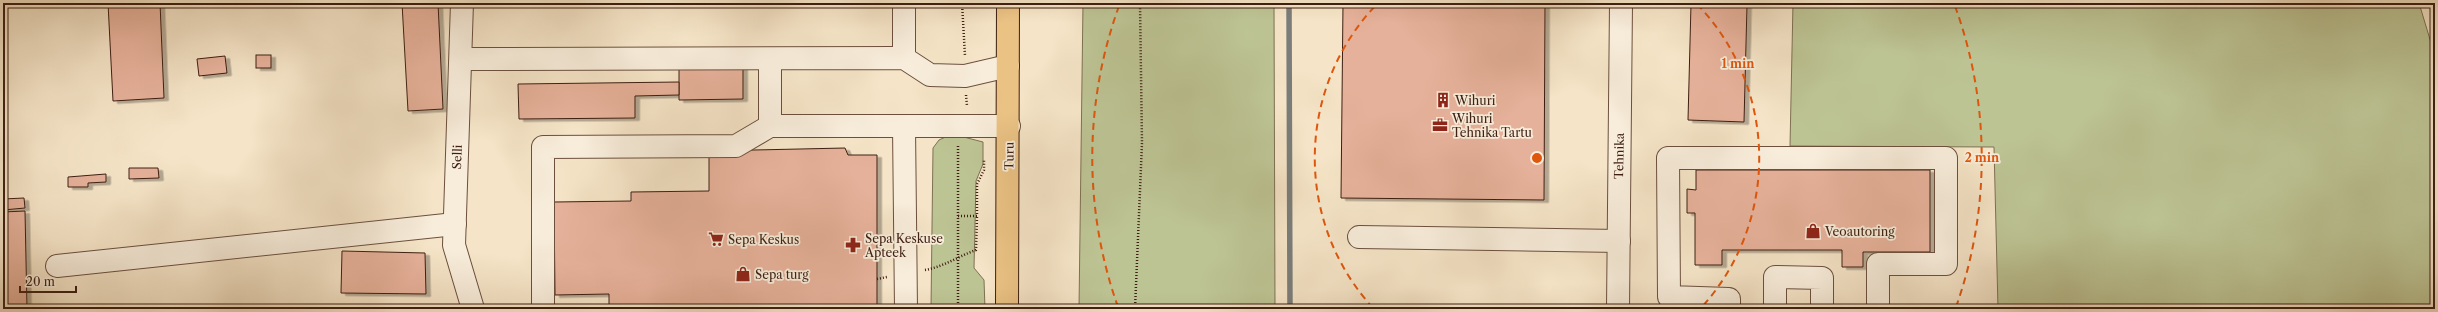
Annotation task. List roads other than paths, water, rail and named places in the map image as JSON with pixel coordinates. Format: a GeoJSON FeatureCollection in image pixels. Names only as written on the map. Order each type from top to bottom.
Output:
{"type":"FeatureCollection","features":[{"type":"Feature","properties":{"kind":"main road","name":"Turu"},"geometry":{"type":"LineString","coordinates":[[1007,309],[1009,126],[1008,3]]}},
{"type":"Feature","properties":{"kind":"street","name":"Selli"},"geometry":{"type":"LineString","coordinates":[[462,3],[454,245],[473,309]]}},
{"type":"Feature","properties":{"kind":"street"},"geometry":{"type":"LineString","coordinates":[[904,3],[904,58]]}},
{"type":"Feature","properties":{"kind":"street","name":"Tehnika"},"geometry":{"type":"LineString","coordinates":[[1618,309],[1621,3]]}},
{"type":"Feature","properties":{"kind":"street"},"geometry":{"type":"LineString","coordinates":[[770,58],[770,126]]}},
{"type":"Feature","properties":{"kind":"street"},"geometry":{"type":"LineString","coordinates":[[461,59],[904,58],[930,75],[966,76],[1008,66]]}},
{"type":"Feature","properties":{"kind":"street"},"geometry":{"type":"LineString","coordinates":[[542,309],[543,147],[736,146],[770,126],[1009,126]]}},
{"type":"Feature","properties":{"kind":"street"},"geometry":{"type":"LineString","coordinates":[[904,127],[906,309]]}},
{"type":"Feature","properties":{"kind":"street"},"geometry":{"type":"LineString","coordinates":[[1729,309],[1729,298],[1669,297],[1668,158],[1946,158],[1946,264],[1878,264],[1878,309]]}},
{"type":"Feature","properties":{"kind":"street"},"geometry":{"type":"LineString","coordinates":[[57,266],[455,224]]}},
{"type":"Feature","properties":{"kind":"street"},"geometry":{"type":"LineString","coordinates":[[1359,237],[1618,241]]}},
{"type":"Feature","properties":{"kind":"street"},"geometry":{"type":"LineString","coordinates":[[1775,309],[1775,277],[1822,278],[1822,309]]}},
{"type":"Feature","properties":{"kind":"waterway"},"geometry":{"type":"LineString","coordinates":[[1289,3],[1290,309]]}},
{"type":"Feature","properties":{"kind":"place","name":"Wihuri"},"geometry":{"type":"Point","coordinates":[1443,100]}},
{"type":"Feature","properties":{"kind":"place","name":"Wihuri Tehnika Tartu"},"geometry":{"type":"Point","coordinates":[1440,125]}},
{"type":"Feature","properties":{"kind":"place","name":"Veoautoring"},"geometry":{"type":"Point","coordinates":[1813,231]}},
{"type":"Feature","properties":{"kind":"place","name":"Sepa Keskus"},"geometry":{"type":"Point","coordinates":[716,239]}},
{"type":"Feature","properties":{"kind":"place","name":"Sepa Keskuse Apteek"},"geometry":{"type":"Point","coordinates":[853,245]}},
{"type":"Feature","properties":{"kind":"place","name":"Sepa turg"},"geometry":{"type":"Point","coordinates":[743,274]}}]}
